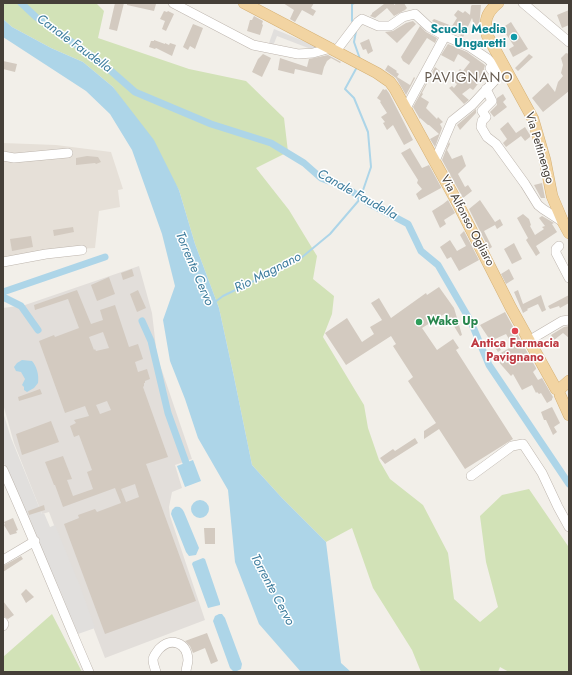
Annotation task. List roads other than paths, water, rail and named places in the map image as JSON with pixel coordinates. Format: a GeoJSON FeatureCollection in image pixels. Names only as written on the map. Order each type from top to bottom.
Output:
{"type":"FeatureCollection","features":[{"type":"Feature","properties":{"kind":"main road","name":"Via Alfonso Ogliaro"},"geometry":{"type":"LineString","coordinates":[[244,3],[359,63],[390,82],[435,161],[530,340],[561,388],[569,415]]}},
{"type":"Feature","properties":{"kind":"main road","name":"Via Pettinengo"},"geometry":{"type":"LineString","coordinates":[[498,3],[492,8],[487,16],[485,26],[493,47],[533,119],[545,160],[552,196],[569,233]]}},
{"type":"Feature","properties":{"kind":"street"},"geometry":{"type":"LineString","coordinates":[[173,3],[253,45],[298,54],[312,54],[334,50],[362,19],[378,26],[390,26],[403,17],[415,14],[429,27],[470,47],[488,59],[504,76],[512,80]]}},
{"type":"Feature","properties":{"kind":"street"},"geometry":{"type":"LineString","coordinates":[[523,3],[569,42]]}},
{"type":"Feature","properties":{"kind":"street"},"geometry":{"type":"LineString","coordinates":[[406,108],[445,36]]}},
{"type":"Feature","properties":{"kind":"street"},"geometry":{"type":"LineString","coordinates":[[435,161],[452,121],[472,105],[497,77],[470,47]]}},
{"type":"Feature","properties":{"kind":"street"},"geometry":{"type":"LineString","coordinates":[[486,89],[492,101],[482,111],[486,117],[482,121],[481,127],[483,132],[496,144],[526,184],[538,205],[563,222]]}},
{"type":"Feature","properties":{"kind":"street"},"geometry":{"type":"LineString","coordinates":[[3,156],[14,158],[68,153]]}},
{"type":"Feature","properties":{"kind":"street"},"geometry":{"type":"LineString","coordinates":[[559,246],[556,249],[556,253],[569,278]]}},
{"type":"Feature","properties":{"kind":"street"},"geometry":{"type":"LineString","coordinates":[[3,262],[46,254],[82,250]]}},
{"type":"Feature","properties":{"kind":"street"},"geometry":{"type":"LineString","coordinates":[[530,340],[562,321],[569,320]]}},
{"type":"Feature","properties":{"kind":"street"},"geometry":{"type":"LineString","coordinates":[[470,476],[512,446],[523,444],[542,473],[569,527]]}},
{"type":"Feature","properties":{"kind":"street"},"geometry":{"type":"LineString","coordinates":[[3,470],[35,541],[48,577],[89,672]]}},
{"type":"Feature","properties":{"kind":"street"},"geometry":{"type":"LineString","coordinates":[[3,560],[35,541]]}},
{"type":"Feature","properties":{"kind":"street"},"geometry":{"type":"LineString","coordinates":[[3,622],[3,626]]}},
{"type":"Feature","properties":{"kind":"street"},"geometry":{"type":"LineString","coordinates":[[156,672],[153,660],[156,653],[162,646],[169,642],[177,642],[183,646],[188,659],[186,672]]}},
{"type":"Feature","properties":{"kind":"water","name":"Torrente Cervo"},"geometry":{"type":"Polygon","coordinates":[[[3,19],[12,27],[51,48],[83,62],[113,87],[154,140],[179,190],[195,244],[219,308],[252,465],[282,498],[326,542],[341,663],[351,672],[301,672],[259,624],[235,562],[228,490],[198,438],[170,361],[163,320],[175,286],[162,234],[132,150],[110,114],[86,91],[3,37],[3,19]]]}},
{"type":"Feature","properties":{"kind":"water"},"geometry":{"type":"Polygon","coordinates":[[[22,360],[32,361],[38,374],[38,383],[34,388],[27,392],[24,390],[22,385],[25,379],[21,372],[16,371],[14,367],[22,360]]]}},
{"type":"Feature","properties":{"kind":"water"},"geometry":{"type":"Polygon","coordinates":[[[193,460],[201,481],[185,487],[177,466],[193,460]]]}},
{"type":"Feature","properties":{"kind":"water"},"geometry":{"type":"Polygon","coordinates":[[[200,500],[206,503],[209,509],[206,515],[200,518],[194,515],[191,509],[194,503],[200,500]]]}},
{"type":"Feature","properties":{"kind":"water"},"geometry":{"type":"Polygon","coordinates":[[[175,507],[181,508],[184,512],[199,548],[196,555],[189,556],[186,552],[171,514],[175,507]]]}},
{"type":"Feature","properties":{"kind":"water"},"geometry":{"type":"Polygon","coordinates":[[[203,558],[205,559],[220,603],[220,605],[208,608],[192,564],[193,562],[203,558]]]}},
{"type":"Feature","properties":{"kind":"water"},"geometry":{"type":"Polygon","coordinates":[[[222,614],[225,618],[242,664],[241,669],[235,672],[230,668],[213,621],[215,616],[222,614]]]}},
{"type":"Feature","properties":{"kind":"waterway","name":"Canale Faudella"},"geometry":{"type":"LineString","coordinates":[[21,3],[36,17],[102,63],[135,92],[211,124],[271,143],[304,163],[321,178],[347,188],[370,204],[408,224],[421,251],[438,265],[471,322],[489,365],[569,484]]}},
{"type":"Feature","properties":{"kind":"waterway","name":"Rio Magnano"},"geometry":{"type":"LineString","coordinates":[[352,21],[352,4],[354,3]]}},
{"type":"Feature","properties":{"kind":"waterway","name":"Rio Magnano"},"geometry":{"type":"LineString","coordinates":[[356,31],[354,42],[360,59]]}},
{"type":"Feature","properties":{"kind":"waterway","name":"Rio Magnano"},"geometry":{"type":"LineString","coordinates":[[215,302],[223,296],[301,258],[330,234],[360,199],[371,167],[368,132],[354,98],[345,89],[357,67]]}},
{"type":"Feature","properties":{"kind":"waterway"},"geometry":{"type":"LineString","coordinates":[[3,292],[105,257]]}},
{"type":"Feature","properties":{"kind":"waterway"},"geometry":{"type":"LineString","coordinates":[[3,297],[21,306],[38,330]]}},
{"type":"Feature","properties":{"kind":"waterway"},"geometry":{"type":"LineString","coordinates":[[142,321],[151,341],[168,413],[189,471]]}},
{"type":"Feature","properties":{"kind":"place","name":"Scuola Media Ungaretti"},"geometry":{"type":"Point","coordinates":[514,37]}},
{"type":"Feature","properties":{"kind":"place","name":"Wake Up"},"geometry":{"type":"Point","coordinates":[419,322]}},
{"type":"Feature","properties":{"kind":"place","name":"Antica Farmacia Pavignano"},"geometry":{"type":"Point","coordinates":[515,331]}},
{"type":"Feature","properties":{"kind":"district","name":"PAVIGNANO"},"geometry":{"type":"Point","coordinates":[469,79]}}]}
